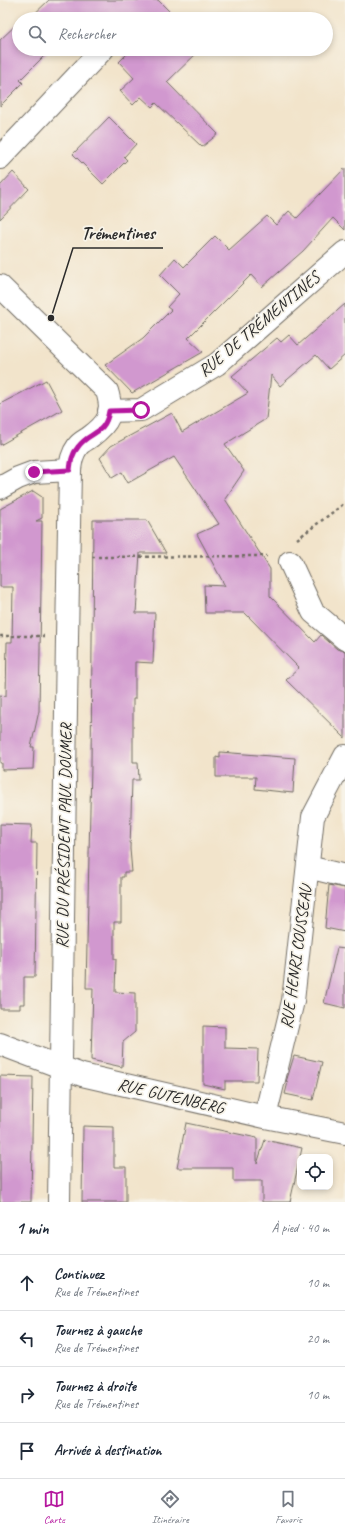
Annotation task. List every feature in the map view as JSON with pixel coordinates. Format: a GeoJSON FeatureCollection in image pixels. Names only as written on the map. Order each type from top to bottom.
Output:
{"type":"FeatureCollection","features":[{"type":"Feature","properties":{"kind":"street"},"geometry":{"type":"LineString","coordinates":[[0,158],[96,56]]}},
{"type":"Feature","properties":{"kind":"street","name":"RUE DE TRÉMENTINES"},"geometry":{"type":"LineString","coordinates":[[109,411],[141,410],[217,364],[345,252]]}},
{"type":"Feature","properties":{"kind":"street"},"geometry":{"type":"LineString","coordinates":[[0,286],[107,391],[110,401],[108,420],[102,428],[78,445],[72,456],[70,470],[34,472],[18,478],[0,488]]}},
{"type":"Feature","properties":{"kind":"street","name":"RUE DU PRÉSIDENT PAUL DOUMER"},"geometry":{"type":"LineString","coordinates":[[59,1202],[70,470]]}},
{"type":"Feature","properties":{"kind":"street"},"geometry":{"type":"LineString","coordinates":[[290,562],[313,612],[345,639]]}},
{"type":"Feature","properties":{"kind":"street","name":"RUE HENRI COUSSEAU"},"geometry":{"type":"LineString","coordinates":[[265,1117],[293,1001],[313,817],[345,756]]}},
{"type":"Feature","properties":{"kind":"street","name":"RUE HENRI COUSSEAU"},"geometry":{"type":"LineString","coordinates":[[308,867],[345,876]]}},
{"type":"Feature","properties":{"kind":"street","name":"RUE GUTENBERG"},"geometry":{"type":"LineString","coordinates":[[0,1044],[82,1075],[345,1134]]}},
{"type":"Feature","properties":{"kind":"path"},"geometry":{"type":"LineString","coordinates":[[294,541],[345,503]]}},
{"type":"Feature","properties":{"kind":"path"},"geometry":{"type":"LineString","coordinates":[[68,557],[268,556]]}},
{"type":"Feature","properties":{"kind":"path"},"geometry":{"type":"LineString","coordinates":[[0,636],[67,638]]}},
{"type":"Feature","properties":{"kind":"building"},"geometry":{"type":"Polygon","coordinates":[[[49,0],[158,0],[170,12],[36,12],[49,0]]]}},
{"type":"Feature","properties":{"kind":"building"},"geometry":{"type":"Polygon","coordinates":[[[12,29],[12,56],[44,56],[20,80],[23,83],[0,106],[0,40],[12,29]]]}},
{"type":"Feature","properties":{"kind":"building"},"geometry":{"type":"Polygon","coordinates":[[[125,56],[194,56],[167,82],[218,134],[202,147],[156,103],[152,107],[141,97],[133,105],[120,91],[134,78],[119,62],[125,56]]]}},
{"type":"Feature","properties":{"kind":"building"},"geometry":{"type":"Polygon","coordinates":[[[109,117],[136,144],[124,157],[127,160],[103,184],[73,154],[109,117]]]}},
{"type":"Feature","properties":{"kind":"building"},"geometry":{"type":"Polygon","coordinates":[[[345,168],[345,230],[333,218],[303,251],[262,287],[251,275],[188,338],[203,352],[132,393],[105,365],[143,338],[171,310],[167,307],[179,294],[160,275],[175,258],[184,267],[215,236],[229,250],[267,216],[276,225],[289,211],[297,218],[345,168]]]}},
{"type":"Feature","properties":{"kind":"building"},"geometry":{"type":"Polygon","coordinates":[[[13,172],[29,189],[0,219],[0,186],[13,172]]]}},
{"type":"Feature","properties":{"kind":"building"},"geometry":{"type":"Polygon","coordinates":[[[345,304],[345,355],[329,369],[316,355],[280,386],[271,375],[266,419],[225,444],[244,471],[225,499],[270,569],[270,596],[315,642],[321,635],[337,649],[345,651],[345,738],[286,680],[299,668],[245,613],[205,613],[204,585],[225,586],[197,534],[219,524],[174,457],[128,483],[122,472],[112,478],[100,458],[111,446],[172,413],[182,432],[248,393],[232,376],[277,338],[281,342],[289,335],[298,345],[345,304]]]}},
{"type":"Feature","properties":{"kind":"building"},"geometry":{"type":"Polygon","coordinates":[[[46,380],[62,410],[0,445],[0,404],[46,380]]]}},
{"type":"Feature","properties":{"kind":"building"},"geometry":{"type":"Polygon","coordinates":[[[33,491],[42,497],[42,518],[36,521],[42,521],[39,711],[31,747],[34,747],[33,769],[2,770],[2,763],[0,763],[0,695],[6,696],[7,642],[12,642],[13,587],[0,587],[0,509],[33,491]]]}},
{"type":"Feature","properties":{"kind":"building"},"geometry":{"type":"Polygon","coordinates":[[[93,520],[147,520],[166,553],[140,553],[136,613],[155,613],[153,663],[135,662],[135,699],[133,699],[133,762],[138,762],[139,780],[132,780],[130,849],[132,872],[124,872],[124,877],[121,877],[121,922],[114,922],[114,959],[116,959],[115,992],[135,993],[135,1032],[123,1042],[122,1067],[91,1060],[93,988],[86,988],[91,765],[93,520]]]}},
{"type":"Feature","properties":{"kind":"building"},"geometry":{"type":"Polygon","coordinates":[[[220,752],[295,758],[293,793],[255,789],[256,777],[216,777],[216,757],[220,758],[220,752]]]}},
{"type":"Feature","properties":{"kind":"building"},"geometry":{"type":"Polygon","coordinates":[[[0,824],[32,825],[31,843],[37,843],[35,977],[24,977],[24,1004],[20,1004],[20,1009],[0,1009],[0,824]]]}},
{"type":"Feature","properties":{"kind":"building"},"geometry":{"type":"Polygon","coordinates":[[[329,885],[345,888],[345,932],[325,928],[329,885]]]}},
{"type":"Feature","properties":{"kind":"building"},"geometry":{"type":"Polygon","coordinates":[[[337,948],[345,949],[345,1008],[324,1003],[337,948]]]}},
{"type":"Feature","properties":{"kind":"building"},"geometry":{"type":"Polygon","coordinates":[[[203,1026],[225,1027],[225,1048],[258,1049],[257,1081],[225,1081],[225,1089],[203,1084],[203,1026]]]}},
{"type":"Feature","properties":{"kind":"building"},"geometry":{"type":"Polygon","coordinates":[[[294,1056],[322,1062],[313,1100],[285,1094],[288,1082],[286,1082],[294,1056]]]}},
{"type":"Feature","properties":{"kind":"building"},"geometry":{"type":"Polygon","coordinates":[[[0,1076],[33,1077],[31,1202],[0,1202],[0,1076]]]}},
{"type":"Feature","properties":{"kind":"building"},"geometry":{"type":"Polygon","coordinates":[[[186,1123],[257,1138],[257,1164],[265,1140],[302,1148],[301,1154],[297,1154],[297,1170],[290,1202],[262,1202],[262,1181],[233,1181],[233,1168],[177,1168],[186,1123]]]}},
{"type":"Feature","properties":{"kind":"building"},"geometry":{"type":"Polygon","coordinates":[[[83,1126],[114,1127],[114,1167],[126,1167],[126,1202],[82,1202],[83,1126]]]}},
{"type":"Feature","properties":{"kind":"place","name":"Trémentines"},"geometry":{"type":"Point","coordinates":[51,318]}},
{"type":"Feature","properties":{"kind":"route"},"geometry":{"type":"LineString","coordinates":[[34,472],[70,470],[72,456],[78,445],[102,428],[108,420],[109,411],[141,410]]}}]}
